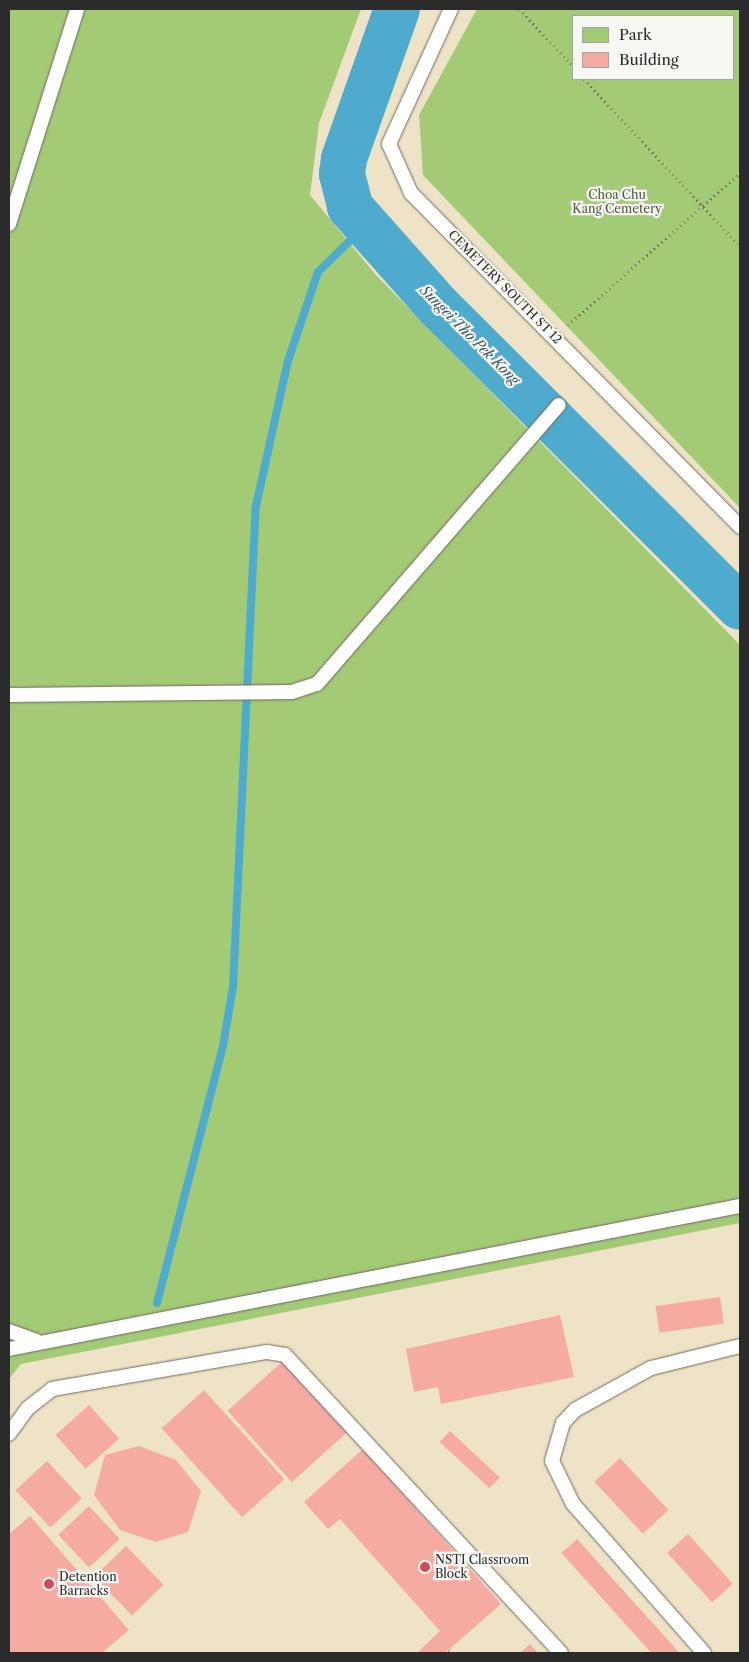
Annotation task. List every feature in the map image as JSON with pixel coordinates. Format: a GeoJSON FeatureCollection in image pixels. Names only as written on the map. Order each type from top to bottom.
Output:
{"type":"FeatureCollection","features":[{"type":"Feature","properties":{"kind":"lane"},"geometry":{"type":"LineString","coordinates":[[9,224],[78,9]]}},
{"type":"Feature","properties":{"kind":"lane","name":"CEMETERY SOUTH ST 12"},"geometry":{"type":"LineString","coordinates":[[451,9],[388,144],[411,193],[740,527]]}},
{"type":"Feature","properties":{"kind":"lane"},"geometry":{"type":"LineString","coordinates":[[9,695],[292,692],[317,684],[559,405]]}},
{"type":"Feature","properties":{"kind":"lane"},"geometry":{"type":"LineString","coordinates":[[9,1349],[36,1341],[740,1206]]}},
{"type":"Feature","properties":{"kind":"lane"},"geometry":{"type":"LineString","coordinates":[[9,1331],[36,1341]]}},
{"type":"Feature","properties":{"kind":"lane"},"geometry":{"type":"LineString","coordinates":[[704,1653],[573,1504],[552,1461],[563,1423],[575,1410],[651,1368],[740,1346]]}},
{"type":"Feature","properties":{"kind":"lane"},"geometry":{"type":"LineString","coordinates":[[9,1434],[28,1408],[52,1389],[267,1352],[284,1355],[561,1653]]}},
{"type":"Feature","properties":{"kind":"path"},"geometry":{"type":"LineString","coordinates":[[519,9],[572,65]]}},
{"type":"Feature","properties":{"kind":"path"},"geometry":{"type":"LineString","coordinates":[[585,80],[740,246]]}},
{"type":"Feature","properties":{"kind":"path"},"geometry":{"type":"LineString","coordinates":[[554,337],[740,173]]}},
{"type":"Feature","properties":{"kind":"green space"},"geometry":{"type":"Polygon","coordinates":[[[9,9],[361,9],[319,123],[310,195],[376,275],[740,645],[740,1223],[21,1364],[9,1379],[9,9]]]}},
{"type":"Feature","properties":{"kind":"green space","name":"Choa Chu Kang Cemetery"},"geometry":{"type":"Polygon","coordinates":[[[477,9],[740,9],[740,508],[423,175],[419,115],[477,9]]]}},
{"type":"Feature","properties":{"kind":"building"},"geometry":{"type":"Polygon","coordinates":[[[720,1297],[724,1324],[659,1333],[656,1306],[720,1297]]]}},
{"type":"Feature","properties":{"kind":"building"},"geometry":{"type":"Polygon","coordinates":[[[560,1315],[574,1377],[441,1404],[438,1387],[414,1392],[406,1349],[560,1315]]]}},
{"type":"Feature","properties":{"kind":"building"},"geometry":{"type":"Polygon","coordinates":[[[284,1360],[348,1431],[292,1482],[228,1411],[284,1360]]]}},
{"type":"Feature","properties":{"kind":"building"},"geometry":{"type":"Polygon","coordinates":[[[204,1390],[284,1479],[242,1517],[162,1428],[204,1390]]]}},
{"type":"Feature","properties":{"kind":"building"},"geometry":{"type":"Polygon","coordinates":[[[89,1405],[119,1438],[86,1469],[56,1435],[89,1405]]]}},
{"type":"Feature","properties":{"kind":"building"},"geometry":{"type":"Polygon","coordinates":[[[450,1431],[500,1477],[490,1488],[440,1442],[450,1431]]]}},
{"type":"Feature","properties":{"kind":"building"},"geometry":{"type":"Polygon","coordinates":[[[139,1446],[176,1460],[201,1491],[188,1532],[156,1542],[120,1530],[94,1495],[105,1455],[139,1446]]]}},
{"type":"Feature","properties":{"kind":"building","name":"NSTI Classroom Block"},"geometry":{"type":"Polygon","coordinates":[[[363,1449],[501,1604],[445,1653],[417,1653],[440,1631],[340,1519],[328,1529],[304,1502],[363,1449]]]}},
{"type":"Feature","properties":{"kind":"building"},"geometry":{"type":"Polygon","coordinates":[[[620,1458],[668,1510],[643,1534],[594,1482],[620,1458]]]}},
{"type":"Feature","properties":{"kind":"building"},"geometry":{"type":"Polygon","coordinates":[[[47,1461],[82,1498],[50,1528],[16,1490],[47,1461]]]}},
{"type":"Feature","properties":{"kind":"building"},"geometry":{"type":"Polygon","coordinates":[[[89,1506],[120,1539],[89,1568],[58,1535],[89,1506]]]}},
{"type":"Feature","properties":{"kind":"building","name":"Detention Barracks"},"geometry":{"type":"Polygon","coordinates":[[[30,1516],[129,1630],[102,1653],[9,1653],[9,1534],[30,1516]]]}},
{"type":"Feature","properties":{"kind":"building"},"geometry":{"type":"Polygon","coordinates":[[[688,1534],[733,1584],[712,1603],[667,1553],[688,1534]]]}},
{"type":"Feature","properties":{"kind":"building"},"geometry":{"type":"Polygon","coordinates":[[[577,1539],[679,1652],[651,1653],[561,1553],[577,1539]]]}},
{"type":"Feature","properties":{"kind":"building"},"geometry":{"type":"Polygon","coordinates":[[[126,1546],[164,1585],[132,1615],[94,1577],[126,1546]]]}},
{"type":"Feature","properties":{"kind":"building"},"geometry":{"type":"Polygon","coordinates":[[[530,1644],[538,1653],[520,1653],[530,1644]]]}},
{"type":"Feature","properties":{"kind":"waterway","name":"Sungei Tho Pek Kong"},"geometry":{"type":"LineString","coordinates":[[397,9],[344,159],[342,174],[350,207],[438,306],[740,607]]}},
{"type":"Feature","properties":{"kind":"waterway"},"geometry":{"type":"LineString","coordinates":[[157,1303],[223,1046],[233,987],[256,506],[288,361],[318,272],[365,226]]}},
{"type":"Feature","properties":{"kind":"place","name":"NSTI Classroom Block"},"geometry":{"type":"Point","coordinates":[425,1567]}},
{"type":"Feature","properties":{"kind":"place","name":"Detention Barracks"},"geometry":{"type":"Point","coordinates":[49,1584]}}]}
